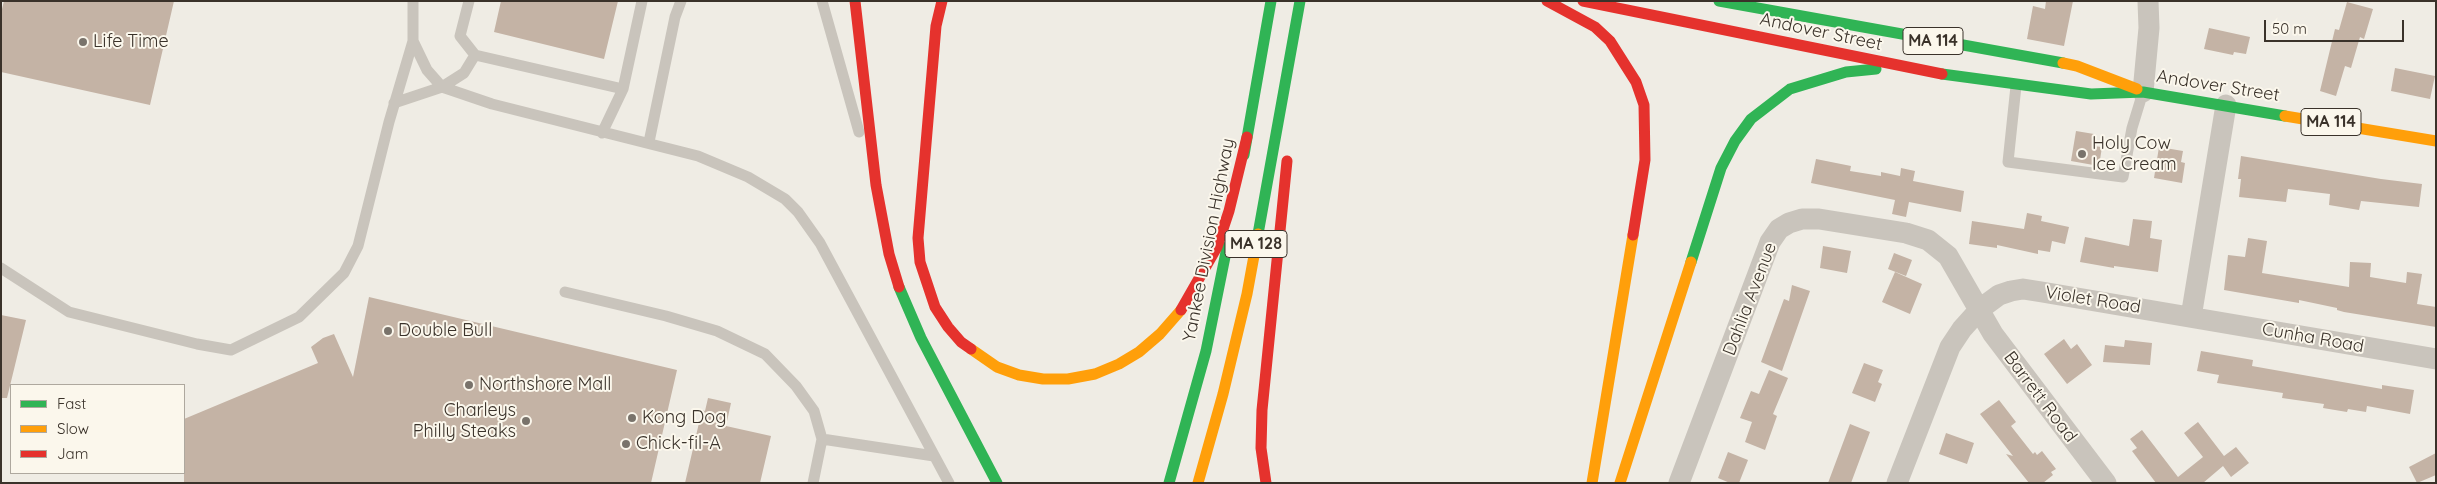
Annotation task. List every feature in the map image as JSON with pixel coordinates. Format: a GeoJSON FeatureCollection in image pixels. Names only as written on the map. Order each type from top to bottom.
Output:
{"type":"FeatureCollection","features":[{"type":"Feature","properties":{"kind":"highway"},"geometry":{"type":"LineString","coordinates":[[855,1],[876,185],[889,254],[900,289],[921,338],[997,483]]}},
{"type":"Feature","properties":{"kind":"highway"},"geometry":{"type":"LineString","coordinates":[[942,1],[935,36],[918,238],[920,262],[935,306],[948,326],[961,342],[997,367],[1019,375],[1043,379],[1068,379],[1095,374],[1119,364],[1139,352],[1160,334],[1177,316],[1191,295],[1217,247],[1229,211],[1247,137]]}},
{"type":"Feature","properties":{"kind":"highway","name":"Yankee Division Highway"},"geometry":{"type":"LineString","coordinates":[[1169,483],[1189,419],[1220,289],[1271,1]]}},
{"type":"Feature","properties":{"kind":"highway","name":"MA 128"},"geometry":{"type":"LineString","coordinates":[[1198,483],[1223,394],[1247,294],[1300,1]]}},
{"type":"Feature","properties":{"kind":"highway"},"geometry":{"type":"LineString","coordinates":[[1547,1],[1595,27],[1610,41],[1636,82],[1644,106],[1645,160],[1592,483]]}},
{"type":"Feature","properties":{"kind":"highway","name":"Andover Street"},"geometry":{"type":"LineString","coordinates":[[1583,1],[1920,71],[2091,94],[2143,92],[2436,140]]}},
{"type":"Feature","properties":{"kind":"highway","name":"Andover Street"},"geometry":{"type":"LineString","coordinates":[[1719,1],[2077,66],[2108,76],[2143,92]]}},
{"type":"Feature","properties":{"kind":"highway"},"geometry":{"type":"LineString","coordinates":[[1809,6],[1855,27]]}},
{"type":"Feature","properties":{"kind":"highway"},"geometry":{"type":"LineString","coordinates":[[1289,130],[1294,37]]}},
{"type":"Feature","properties":{"kind":"highway"},"geometry":{"type":"LineString","coordinates":[[1620,483],[1721,168],[1735,141],[1751,119],[1790,89],[1821,78],[1846,72],[1876,69],[1920,71]]}},
{"type":"Feature","properties":{"kind":"highway"},"geometry":{"type":"LineString","coordinates":[[1266,483],[1261,448],[1262,410],[1278,268],[1288,150]]}},
{"type":"Feature","properties":{"kind":"street"},"geometry":{"type":"LineString","coordinates":[[2143,92],[2149,28],[2148,1]]}},
{"type":"Feature","properties":{"kind":"street"},"geometry":{"type":"LineString","coordinates":[[2191,316],[2226,105]]}},
{"type":"Feature","properties":{"kind":"street","name":"Dahlia Avenue"},"geometry":{"type":"LineString","coordinates":[[1679,483],[1770,242],[1779,229],[1789,223],[1802,219],[1819,219],[1906,232],[1928,240],[1948,256],[1980,309]]}},
{"type":"Feature","properties":{"kind":"street","name":"Violet Road"},"geometry":{"type":"LineString","coordinates":[[1898,483],[1950,347],[1962,329],[1980,309],[1999,295],[2023,290],[2191,316]]}},
{"type":"Feature","properties":{"kind":"street","name":"Barrett Road"},"geometry":{"type":"LineString","coordinates":[[1980,309],[1993,334],[2024,377],[2106,483]]}},
{"type":"Feature","properties":{"kind":"street","name":"Cunha Road"},"geometry":{"type":"LineString","coordinates":[[2191,316],[2436,360]]}},
{"type":"Feature","properties":{"kind":"lane"},"geometry":{"type":"LineString","coordinates":[[1,268],[69,312],[197,344],[231,350],[299,317],[344,273],[358,246],[394,103],[413,41],[414,1]]}},
{"type":"Feature","properties":{"kind":"lane"},"geometry":{"type":"LineString","coordinates":[[469,1],[460,36],[474,55],[623,89]]}},
{"type":"Feature","properties":{"kind":"lane"},"geometry":{"type":"LineString","coordinates":[[602,132],[623,89],[642,1]]}},
{"type":"Feature","properties":{"kind":"lane"},"geometry":{"type":"LineString","coordinates":[[650,142],[675,17],[681,1]]}},
{"type":"Feature","properties":{"kind":"lane"},"geometry":{"type":"LineString","coordinates":[[822,1],[829,21],[846,90],[876,185]]}},
{"type":"Feature","properties":{"kind":"lane"},"geometry":{"type":"LineString","coordinates":[[413,41],[427,70],[442,86],[492,104],[602,132],[650,142],[701,157],[748,177],[785,199],[798,212],[820,244],[948,483]]}},
{"type":"Feature","properties":{"kind":"lane"},"geometry":{"type":"LineString","coordinates":[[394,103],[442,86],[464,73],[474,55]]}},
{"type":"Feature","properties":{"kind":"lane"},"geometry":{"type":"LineString","coordinates":[[2016,85],[2008,162],[2123,177],[2132,128],[2143,92]]}},
{"type":"Feature","properties":{"kind":"lane"},"geometry":{"type":"LineString","coordinates":[[565,292],[666,316],[717,331],[765,354],[796,386],[809,405],[822,439],[812,483]]}},
{"type":"Feature","properties":{"kind":"lane"},"geometry":{"type":"LineString","coordinates":[[822,439],[934,456]]}},
{"type":"Feature","properties":{"kind":"building","name":"Life Time"},"geometry":{"type":"Polygon","coordinates":[[[4,1],[174,1],[150,105],[1,72],[1,13],[4,1]]]}},
{"type":"Feature","properties":{"kind":"building"},"geometry":{"type":"Polygon","coordinates":[[[501,1],[618,1],[604,59],[494,32],[501,1]]]}},
{"type":"Feature","properties":{"kind":"building"},"geometry":{"type":"Polygon","coordinates":[[[2046,1],[2073,1],[2064,46],[2027,39],[2033,6],[2045,9],[2046,1]]]}},
{"type":"Feature","properties":{"kind":"building"},"geometry":{"type":"Polygon","coordinates":[[[2347,2],[2373,9],[2364,39],[2360,37],[2351,68],[2345,66],[2336,96],[2320,91],[2335,29],[2339,30],[2347,2]]]}},
{"type":"Feature","properties":{"kind":"building"},"geometry":{"type":"Polygon","coordinates":[[[2209,28],[2250,37],[2246,54],[2234,52],[2233,55],[2204,49],[2209,28]]]}},
{"type":"Feature","properties":{"kind":"building"},"geometry":{"type":"Polygon","coordinates":[[[2395,68],[2435,76],[2430,99],[2391,91],[2395,68]]]}},
{"type":"Feature","properties":{"kind":"building","name":"Holy Cow Ice Cream"},"geometry":{"type":"Polygon","coordinates":[[[2076,131],[2094,134],[2092,146],[2102,147],[2099,166],[2071,161],[2076,131]]]}},
{"type":"Feature","properties":{"kind":"building"},"geometry":{"type":"Polygon","coordinates":[[[2159,147],[2183,151],[2181,162],[2185,163],[2182,183],[2154,178],[2159,147]]]}},
{"type":"Feature","properties":{"kind":"building"},"geometry":{"type":"Polygon","coordinates":[[[2241,156],[2422,184],[2419,207],[2361,201],[2359,210],[2329,205],[2330,194],[2288,189],[2286,202],[2239,197],[2241,179],[2238,179],[2241,156]]]}},
{"type":"Feature","properties":{"kind":"building"},"geometry":{"type":"Polygon","coordinates":[[[1816,159],[1851,166],[1850,171],[1881,176],[1881,172],[1900,176],[1901,168],[1915,171],[1913,181],[1964,191],[1961,212],[1909,202],[1906,217],[1892,214],[1895,200],[1811,183],[1816,159]]]}},
{"type":"Feature","properties":{"kind":"building"},"geometry":{"type":"Polygon","coordinates":[[[2027,213],[2042,216],[2041,221],[2069,227],[2065,244],[2052,241],[2050,252],[2038,250],[2038,254],[1997,245],[1997,248],[1969,244],[1972,221],[2024,229],[2027,213]]]}},
{"type":"Feature","properties":{"kind":"building"},"geometry":{"type":"Polygon","coordinates":[[[2133,219],[2152,221],[2150,238],[2162,240],[2158,272],[2114,266],[2114,268],[2080,262],[2085,237],[2129,246],[2133,219]]]}},
{"type":"Feature","properties":{"kind":"building"},"geometry":{"type":"Polygon","coordinates":[[[2248,238],[2267,241],[2262,273],[2349,287],[2350,262],[2371,263],[2370,277],[2406,283],[2407,272],[2422,274],[2417,304],[2436,307],[2436,327],[2344,312],[2337,310],[2337,308],[2299,300],[2299,303],[2224,290],[2228,255],[2245,257],[2248,238]]]}},
{"type":"Feature","properties":{"kind":"building"},"geometry":{"type":"Polygon","coordinates":[[[1823,246],[1851,251],[1847,273],[1820,268],[1823,246]]]}},
{"type":"Feature","properties":{"kind":"building"},"geometry":{"type":"Polygon","coordinates":[[[1894,253],[1912,260],[1906,276],[1888,269],[1894,253]]]}},
{"type":"Feature","properties":{"kind":"building"},"geometry":{"type":"Polygon","coordinates":[[[1895,272],[1922,284],[1910,314],[1882,302],[1895,272]]]}},
{"type":"Feature","properties":{"kind":"building"},"geometry":{"type":"Polygon","coordinates":[[[1792,285],[1810,291],[1782,371],[1761,362],[1784,299],[1789,301],[1792,285]]]}},
{"type":"Feature","properties":{"kind":"building","name":"Northshore Mall"},"geometry":{"type":"Polygon","coordinates":[[[369,297],[677,370],[651,483],[184,483],[185,419],[318,363],[311,347],[323,338],[334,334],[353,377],[369,297]]]}},
{"type":"Feature","properties":{"kind":"building"},"geometry":{"type":"Polygon","coordinates":[[[1,315],[26,320],[7,398],[1,398],[1,315]]]}},
{"type":"Feature","properties":{"kind":"building"},"geometry":{"type":"Polygon","coordinates":[[[2064,339],[2071,349],[2077,344],[2092,365],[2067,384],[2044,354],[2064,339]]]}},
{"type":"Feature","properties":{"kind":"building"},"geometry":{"type":"Polygon","coordinates":[[[2125,340],[2152,343],[2150,365],[2103,362],[2105,345],[2124,347],[2125,340]]]}},
{"type":"Feature","properties":{"kind":"building"},"geometry":{"type":"Polygon","coordinates":[[[2201,351],[2253,360],[2252,366],[2382,389],[2382,385],[2414,390],[2410,414],[2367,406],[2366,412],[2348,409],[2347,412],[2323,408],[2324,404],[2282,398],[2283,393],[2217,383],[2219,375],[2197,371],[2201,351]]]}},
{"type":"Feature","properties":{"kind":"building"},"geometry":{"type":"Polygon","coordinates":[[[1864,363],[1883,370],[1878,382],[1882,384],[1875,402],[1852,393],[1864,363]]]}},
{"type":"Feature","properties":{"kind":"building"},"geometry":{"type":"Polygon","coordinates":[[[1769,370],[1788,378],[1773,414],[1777,416],[1765,450],[1745,442],[1752,422],[1740,418],[1751,391],[1759,394],[1769,370]]]}},
{"type":"Feature","properties":{"kind":"building"},"geometry":{"type":"Polygon","coordinates":[[[708,398],[731,403],[726,426],[771,436],[760,483],[685,483],[702,410],[705,411],[708,398]]]}},
{"type":"Feature","properties":{"kind":"building"},"geometry":{"type":"Polygon","coordinates":[[[1999,400],[2016,422],[2011,426],[2033,454],[2035,452],[2037,455],[2042,451],[2056,469],[2051,472],[2053,475],[2043,483],[2029,483],[2006,454],[2013,456],[1980,414],[1999,400]]]}},
{"type":"Feature","properties":{"kind":"building"},"geometry":{"type":"Polygon","coordinates":[[[2198,422],[2224,456],[2236,447],[2249,463],[2231,477],[2223,466],[2203,483],[2156,483],[2132,451],[2137,448],[2130,439],[2142,430],[2178,477],[2203,457],[2184,433],[2198,422]]]}},
{"type":"Feature","properties":{"kind":"building"},"geometry":{"type":"Polygon","coordinates":[[[1850,424],[1870,432],[1851,483],[1828,483],[1850,424]]]}},
{"type":"Feature","properties":{"kind":"building"},"geometry":{"type":"Polygon","coordinates":[[[1946,433],[1974,443],[1967,464],[1939,454],[1946,433]]]}},
{"type":"Feature","properties":{"kind":"building"},"geometry":{"type":"Polygon","coordinates":[[[1728,452],[1748,460],[1739,483],[1730,483],[1718,478],[1728,452]]]}},
{"type":"Feature","properties":{"kind":"building"},"geometry":{"type":"Polygon","coordinates":[[[2436,453],[2436,475],[2417,483],[2409,467],[2436,453]]]}},
{"type":"Feature","properties":{"kind":"traffic: fast"},"geometry":{"type":"LineString","coordinates":[[1244,155],[1271,1]]}},
{"type":"Feature","properties":{"kind":"traffic: fast"},"geometry":{"type":"LineString","coordinates":[[1258,234],[1300,1]]}},
{"type":"Feature","properties":{"kind":"traffic: fast"},"geometry":{"type":"LineString","coordinates":[[1719,1],[2063,63]]}},
{"type":"Feature","properties":{"kind":"traffic: fast"},"geometry":{"type":"LineString","coordinates":[[1691,262],[1721,168],[1735,141],[1751,119],[1790,89],[1846,72],[1876,69]]}},
{"type":"Feature","properties":{"kind":"traffic: fast"},"geometry":{"type":"LineString","coordinates":[[1942,74],[2091,94],[2143,92],[2285,116]]}},
{"type":"Feature","properties":{"kind":"traffic: fast"},"geometry":{"type":"LineString","coordinates":[[1169,483],[1206,351],[1227,247]]}},
{"type":"Feature","properties":{"kind":"traffic: fast"},"geometry":{"type":"LineString","coordinates":[[899,287],[921,338],[997,483]]}},
{"type":"Feature","properties":{"kind":"traffic: slow"},"geometry":{"type":"LineString","coordinates":[[2063,63],[2077,66],[2137,89]]}},
{"type":"Feature","properties":{"kind":"traffic: slow"},"geometry":{"type":"LineString","coordinates":[[2285,116],[2436,141]]}},
{"type":"Feature","properties":{"kind":"traffic: slow"},"geometry":{"type":"LineString","coordinates":[[1198,483],[1223,394],[1247,294],[1258,234]]}},
{"type":"Feature","properties":{"kind":"traffic: slow"},"geometry":{"type":"LineString","coordinates":[[1592,483],[1633,235]]}},
{"type":"Feature","properties":{"kind":"traffic: slow"},"geometry":{"type":"LineString","coordinates":[[1620,483],[1691,262]]}},
{"type":"Feature","properties":{"kind":"traffic: slow"},"geometry":{"type":"LineString","coordinates":[[971,349],[997,367],[1019,375],[1043,379],[1068,379],[1095,374],[1119,364],[1139,352],[1160,334],[1181,310]]}},
{"type":"Feature","properties":{"kind":"traffic: jam"},"geometry":{"type":"LineString","coordinates":[[855,1],[876,185],[889,254],[899,287]]}},
{"type":"Feature","properties":{"kind":"traffic: jam"},"geometry":{"type":"LineString","coordinates":[[942,1],[936,26],[918,238],[920,262],[935,307],[948,327],[961,342],[971,349]]}},
{"type":"Feature","properties":{"kind":"traffic: jam"},"geometry":{"type":"LineString","coordinates":[[1547,1],[1595,27],[1610,41],[1636,82],[1644,105],[1645,160],[1633,235]]}},
{"type":"Feature","properties":{"kind":"traffic: jam"},"geometry":{"type":"LineString","coordinates":[[1583,1],[1942,74]]}},
{"type":"Feature","properties":{"kind":"traffic: jam"},"geometry":{"type":"LineString","coordinates":[[1181,310],[1217,247],[1229,211],[1247,137]]}},
{"type":"Feature","properties":{"kind":"traffic: jam"},"geometry":{"type":"LineString","coordinates":[[1266,483],[1261,448],[1262,410],[1287,161]]}},
{"type":"Feature","properties":{"kind":"place","name":"Life Time"},"geometry":{"type":"Point","coordinates":[83,42]}},
{"type":"Feature","properties":{"kind":"place","name":"Holy Cow Ice Cream"},"geometry":{"type":"Point","coordinates":[2082,154]}},
{"type":"Feature","properties":{"kind":"place","name":"Double Bull"},"geometry":{"type":"Point","coordinates":[388,331]}},
{"type":"Feature","properties":{"kind":"place","name":"Northshore Mall"},"geometry":{"type":"Point","coordinates":[469,385]}},
{"type":"Feature","properties":{"kind":"place","name":"Kong Dog"},"geometry":{"type":"Point","coordinates":[632,418]}},
{"type":"Feature","properties":{"kind":"place","name":"Charleys Philly Steaks"},"geometry":{"type":"Point","coordinates":[526,421]}},
{"type":"Feature","properties":{"kind":"place","name":"Chick-fil-A"},"geometry":{"type":"Point","coordinates":[626,444]}}]}
